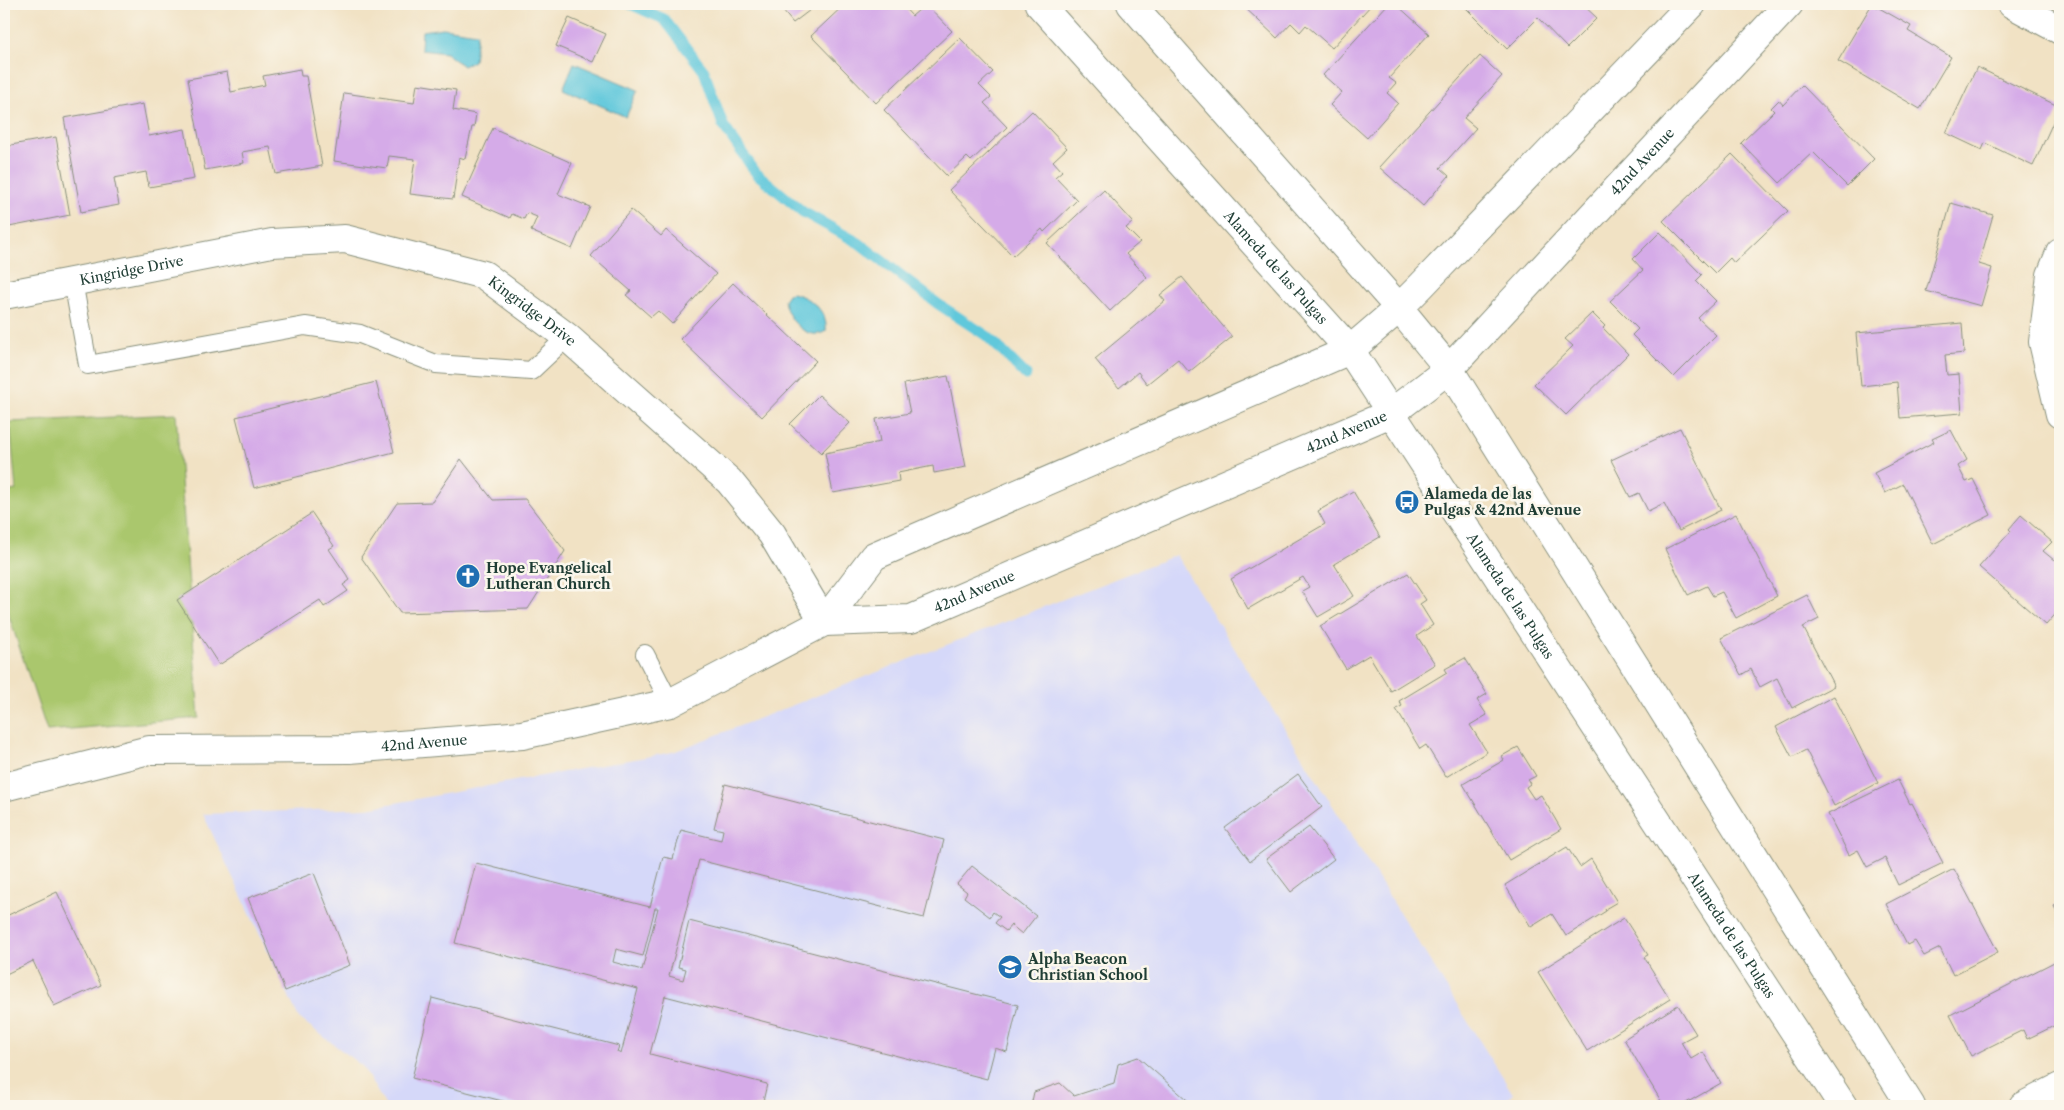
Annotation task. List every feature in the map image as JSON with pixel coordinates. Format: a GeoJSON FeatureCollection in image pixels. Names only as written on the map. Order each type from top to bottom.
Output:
{"type":"FeatureCollection","features":[{"type":"Feature","properties":{"kind":"street","name":"Alameda de las Pulgas"},"geometry":{"type":"LineString","coordinates":[[1039,4],[1350,350],[1843,1106]]}},
{"type":"Feature","properties":{"kind":"street"},"geometry":{"type":"LineString","coordinates":[[1131,4],[1399,308],[1449,369],[1911,1106]]}},
{"type":"Feature","properties":{"kind":"street","name":"42nd Avenue"},"geometry":{"type":"LineString","coordinates":[[4,787],[149,750],[350,749],[522,735],[670,703],[824,622],[874,556],[1350,350],[1399,308],[1692,4]]}},
{"type":"Feature","properties":{"kind":"street","name":"42nd Avenue"},"geometry":{"type":"LineString","coordinates":[[824,622],[911,619],[1391,413],[1449,369],[1789,4]]}},
{"type":"Feature","properties":{"kind":"street"},"geometry":{"type":"LineString","coordinates":[[2012,4],[2060,30]]}},
{"type":"Feature","properties":{"kind":"street","name":"Kingridge Drive"},"geometry":{"type":"LineString","coordinates":[[4,295],[272,243],[345,239],[484,276],[567,337],[729,481],[772,534],[824,622]]}},
{"type":"Feature","properties":{"kind":"street"},"geometry":{"type":"LineString","coordinates":[[2060,253],[2052,276],[2043,342],[2060,414]]}},
{"type":"Feature","properties":{"kind":"street"},"geometry":{"type":"LineString","coordinates":[[2023,1106],[2060,1087]]}},
{"type":"Feature","properties":{"kind":"lane"},"geometry":{"type":"LineString","coordinates":[[73,281],[88,365],[305,326],[360,334],[436,364],[531,372],[567,337]]}},
{"type":"Feature","properties":{"kind":"lane"},"geometry":{"type":"LineString","coordinates":[[645,654],[670,703]]}},
{"type":"Feature","properties":{"kind":"shaded area"},"geometry":{"type":"Polygon","coordinates":[[[1176,555],[1513,1094],[1495,1106],[386,1106],[362,1066],[299,1018],[203,814],[368,808],[673,752],[1176,555]]]}},
{"type":"Feature","properties":{"kind":"green space"},"geometry":{"type":"Polygon","coordinates":[[[176,414],[199,718],[47,731],[4,601],[4,492],[16,490],[10,422],[176,414]]]}},
{"type":"Feature","properties":{"kind":"water"},"geometry":{"type":"Polygon","coordinates":[[[443,28],[477,33],[474,61],[463,66],[446,53],[421,50],[422,31],[443,28]]]}},
{"type":"Feature","properties":{"kind":"water"},"geometry":{"type":"Polygon","coordinates":[[[574,63],[638,90],[626,117],[563,89],[574,63]]]}},
{"type":"Feature","properties":{"kind":"water"},"geometry":{"type":"Polygon","coordinates":[[[792,293],[805,298],[821,311],[826,324],[826,331],[812,334],[799,327],[793,321],[784,300],[788,294],[792,293]]]}},
{"type":"Feature","properties":{"kind":"building"},"geometry":{"type":"Polygon","coordinates":[[[777,4],[818,4],[793,23],[777,4]]]}},
{"type":"Feature","properties":{"kind":"building"},"geometry":{"type":"Polygon","coordinates":[[[845,4],[901,4],[912,16],[926,4],[952,31],[876,103],[811,36],[845,4]]]}},
{"type":"Feature","properties":{"kind":"building"},"geometry":{"type":"Polygon","coordinates":[[[1241,4],[1372,4],[1332,48],[1306,25],[1300,32],[1291,23],[1277,38],[1241,4]]]}},
{"type":"Feature","properties":{"kind":"building"},"geometry":{"type":"Polygon","coordinates":[[[1388,4],[1396,4],[1429,34],[1389,78],[1396,83],[1387,93],[1398,103],[1367,138],[1330,105],[1342,92],[1323,75],[1388,4]]]}},
{"type":"Feature","properties":{"kind":"building"},"geometry":{"type":"Polygon","coordinates":[[[1462,4],[1582,4],[1597,18],[1567,48],[1538,18],[1507,49],[1462,4]]]}},
{"type":"Feature","properties":{"kind":"building"},"geometry":{"type":"Polygon","coordinates":[[[1872,4],[1911,26],[1908,31],[1951,57],[1920,109],[1838,61],[1872,4]]]}},
{"type":"Feature","properties":{"kind":"building"},"geometry":{"type":"Polygon","coordinates":[[[569,18],[606,34],[593,62],[556,46],[569,18]]]}},
{"type":"Feature","properties":{"kind":"building"},"geometry":{"type":"Polygon","coordinates":[[[960,38],[993,72],[979,85],[991,97],[984,103],[1007,127],[971,161],[967,157],[947,176],[884,110],[960,38]]]}},
{"type":"Feature","properties":{"kind":"building"},"geometry":{"type":"Polygon","coordinates":[[[1480,56],[1502,76],[1464,118],[1476,128],[1440,168],[1449,176],[1423,206],[1379,167],[1480,56]]]}},
{"type":"Feature","properties":{"kind":"building"},"geometry":{"type":"Polygon","coordinates":[[[1977,67],[2060,107],[2033,166],[1985,143],[1982,150],[1946,133],[1977,67]]]}},
{"type":"Feature","properties":{"kind":"building"},"geometry":{"type":"Polygon","coordinates":[[[300,69],[301,76],[306,76],[322,166],[276,174],[270,147],[242,152],[244,163],[205,170],[188,79],[227,72],[231,92],[265,85],[263,76],[300,69]]]}},
{"type":"Feature","properties":{"kind":"building"},"geometry":{"type":"Polygon","coordinates":[[[417,84],[456,90],[453,110],[476,114],[465,159],[459,157],[453,199],[410,194],[415,159],[389,156],[387,168],[334,161],[344,93],[414,103],[417,84]]]}},
{"type":"Feature","properties":{"kind":"building"},"geometry":{"type":"Polygon","coordinates":[[[1802,85],[1874,159],[1847,186],[1813,152],[1780,183],[1741,143],[1774,111],[1771,108],[1779,100],[1783,105],[1802,85]]]}},
{"type":"Feature","properties":{"kind":"building"},"geometry":{"type":"Polygon","coordinates":[[[143,104],[149,136],[185,129],[194,179],[149,187],[146,172],[114,178],[119,205],[81,212],[64,118],[143,104]]]}},
{"type":"Feature","properties":{"kind":"building"},"geometry":{"type":"Polygon","coordinates":[[[1032,111],[1067,148],[1053,161],[1062,171],[1055,177],[1077,200],[1044,232],[1042,229],[1013,256],[949,190],[1032,111]]]}},
{"type":"Feature","properties":{"kind":"building"},"geometry":{"type":"Polygon","coordinates":[[[493,128],[572,163],[558,194],[590,207],[572,249],[531,231],[537,217],[527,213],[524,219],[512,214],[510,218],[462,197],[493,128]]]}},
{"type":"Feature","properties":{"kind":"building"},"geometry":{"type":"Polygon","coordinates":[[[56,137],[70,215],[4,228],[4,156],[11,145],[56,137]]]}},
{"type":"Feature","properties":{"kind":"building"},"geometry":{"type":"Polygon","coordinates":[[[1732,154],[1788,211],[1734,263],[1730,258],[1715,273],[1663,221],[1732,154]]]}},
{"type":"Feature","properties":{"kind":"building"},"geometry":{"type":"Polygon","coordinates":[[[1104,190],[1133,222],[1126,228],[1140,242],[1126,254],[1147,277],[1110,311],[1047,243],[1104,190]]]}},
{"type":"Feature","properties":{"kind":"building"},"geometry":{"type":"Polygon","coordinates":[[[1951,203],[1993,215],[1979,264],[1992,268],[1981,306],[1926,291],[1951,203]]]}},
{"type":"Feature","properties":{"kind":"building"},"geometry":{"type":"Polygon","coordinates":[[[631,210],[661,236],[666,230],[716,274],[672,324],[658,311],[651,317],[626,295],[631,291],[591,256],[631,210]]]}},
{"type":"Feature","properties":{"kind":"building"},"geometry":{"type":"Polygon","coordinates":[[[1660,232],[1702,275],[1696,281],[1716,301],[1698,318],[1716,335],[1674,377],[1632,335],[1638,329],[1610,301],[1643,270],[1633,259],[1660,232]]]}},
{"type":"Feature","properties":{"kind":"building"},"geometry":{"type":"Polygon","coordinates":[[[1182,277],[1232,337],[1189,372],[1178,359],[1147,384],[1138,372],[1119,388],[1095,359],[1165,301],[1160,295],[1182,277]]]}},
{"type":"Feature","properties":{"kind":"building"},"geometry":{"type":"Polygon","coordinates":[[[733,283],[816,361],[762,417],[680,339],[733,283]]]}},
{"type":"Feature","properties":{"kind":"building"},"geometry":{"type":"Polygon","coordinates":[[[1592,313],[1605,326],[1603,328],[1628,354],[1566,415],[1534,384],[1573,346],[1565,339],[1592,313]]]}},
{"type":"Feature","properties":{"kind":"building"},"geometry":{"type":"Polygon","coordinates":[[[1962,323],[1964,353],[1945,355],[1947,375],[1959,374],[1962,413],[1900,418],[1897,382],[1861,386],[1856,333],[1962,323]]]}},
{"type":"Feature","properties":{"kind":"building"},"geometry":{"type":"Polygon","coordinates":[[[948,376],[966,467],[934,473],[933,466],[898,473],[899,481],[833,493],[825,453],[880,442],[876,419],[910,413],[904,384],[948,376]]]}},
{"type":"Feature","properties":{"kind":"building"},"geometry":{"type":"Polygon","coordinates":[[[376,382],[394,452],[254,488],[236,417],[376,382]]]}},
{"type":"Feature","properties":{"kind":"building"},"geometry":{"type":"Polygon","coordinates":[[[819,395],[850,423],[821,453],[790,424],[819,395]]]}},
{"type":"Feature","properties":{"kind":"building"},"geometry":{"type":"Polygon","coordinates":[[[1680,428],[1721,510],[1679,531],[1664,503],[1648,511],[1639,493],[1630,497],[1611,460],[1680,428]]]}},
{"type":"Feature","properties":{"kind":"building"},"geometry":{"type":"Polygon","coordinates":[[[1951,430],[1967,460],[1958,466],[1966,482],[1973,479],[1991,515],[1933,544],[1903,484],[1885,493],[1874,473],[1934,442],[1932,439],[1951,430]]]}},
{"type":"Feature","properties":{"kind":"building"},"geometry":{"type":"Polygon","coordinates":[[[461,459],[493,500],[525,499],[565,551],[528,609],[400,613],[361,557],[397,503],[432,502],[461,459]]]}},
{"type":"Feature","properties":{"kind":"building"},"geometry":{"type":"Polygon","coordinates":[[[1353,491],[1380,537],[1334,564],[1354,596],[1318,617],[1302,591],[1309,587],[1303,577],[1248,609],[1231,579],[1325,524],[1318,511],[1353,491]]]}},
{"type":"Feature","properties":{"kind":"building"},"geometry":{"type":"Polygon","coordinates":[[[312,513],[334,546],[329,549],[350,580],[343,585],[348,591],[324,607],[320,600],[219,665],[177,600],[312,513]]]}},
{"type":"Feature","properties":{"kind":"building"},"geometry":{"type":"Polygon","coordinates":[[[1736,514],[1777,596],[1736,618],[1722,592],[1713,596],[1707,586],[1688,595],[1665,549],[1736,514]]]}},
{"type":"Feature","properties":{"kind":"building"},"geometry":{"type":"Polygon","coordinates":[[[2021,515],[2052,542],[2043,551],[2054,560],[2060,553],[2060,609],[2046,625],[1979,567],[2011,531],[2009,529],[2021,515]]]}},
{"type":"Feature","properties":{"kind":"building"},"geometry":{"type":"Polygon","coordinates":[[[1408,573],[1426,600],[1420,604],[1433,625],[1417,636],[1435,664],[1391,691],[1369,655],[1346,669],[1320,626],[1408,573]]]}},
{"type":"Feature","properties":{"kind":"building"},"geometry":{"type":"Polygon","coordinates":[[[1807,595],[1819,619],[1803,627],[1834,686],[1792,708],[1777,678],[1760,687],[1751,669],[1741,675],[1721,638],[1807,595]]]}},
{"type":"Feature","properties":{"kind":"building"},"geometry":{"type":"Polygon","coordinates":[[[1465,658],[1487,694],[1477,700],[1487,715],[1470,725],[1487,752],[1446,777],[1426,745],[1420,749],[1396,709],[1402,706],[1399,701],[1447,672],[1445,669],[1465,658]]]}},
{"type":"Feature","properties":{"kind":"building"},"geometry":{"type":"Polygon","coordinates":[[[1834,696],[1878,783],[1834,806],[1806,750],[1792,757],[1776,727],[1834,696]]]}},
{"type":"Feature","properties":{"kind":"building"},"geometry":{"type":"Polygon","coordinates":[[[1518,747],[1536,776],[1528,780],[1530,784],[1526,787],[1534,799],[1541,795],[1561,829],[1509,860],[1463,784],[1504,760],[1502,756],[1518,747]]]}},
{"type":"Feature","properties":{"kind":"building"},"geometry":{"type":"Polygon","coordinates":[[[1298,774],[1322,807],[1250,861],[1225,828],[1298,774]]]}},
{"type":"Feature","properties":{"kind":"building"},"geometry":{"type":"Polygon","coordinates":[[[1898,780],[1943,863],[1898,885],[1885,858],[1867,867],[1858,850],[1849,855],[1828,814],[1898,780]]]}},
{"type":"Feature","properties":{"kind":"building"},"geometry":{"type":"Polygon","coordinates":[[[725,784],[944,840],[924,918],[699,860],[669,976],[683,980],[686,969],[678,967],[689,921],[1018,1005],[1007,1052],[995,1048],[987,1079],[665,996],[650,1054],[767,1084],[762,1106],[522,1106],[412,1078],[432,998],[619,1046],[617,1052],[621,1054],[638,989],[455,943],[476,863],[650,907],[663,857],[673,859],[681,830],[721,840],[723,830],[714,828],[725,784]],[[655,908],[643,956],[616,949],[613,962],[642,970],[658,908],[655,908]]]}},
{"type":"Feature","properties":{"kind":"building"},"geometry":{"type":"Polygon","coordinates":[[[1309,827],[1334,859],[1291,892],[1266,859],[1309,827]]]}},
{"type":"Feature","properties":{"kind":"building"},"geometry":{"type":"Polygon","coordinates":[[[1567,847],[1580,867],[1591,859],[1617,902],[1566,936],[1552,914],[1531,927],[1505,885],[1567,847]]]}},
{"type":"Feature","properties":{"kind":"building"},"geometry":{"type":"Polygon","coordinates":[[[972,866],[1036,916],[1022,934],[1011,925],[1006,931],[995,923],[1000,917],[993,912],[990,917],[964,897],[967,892],[957,884],[972,866]]]}},
{"type":"Feature","properties":{"kind":"building"},"geometry":{"type":"Polygon","coordinates":[[[1954,869],[1998,952],[1953,975],[1940,948],[1924,956],[1915,941],[1907,945],[1886,904],[1954,869]]]}},
{"type":"Feature","properties":{"kind":"building"},"geometry":{"type":"Polygon","coordinates":[[[314,873],[350,965],[285,991],[248,898],[314,873]]]}},
{"type":"Feature","properties":{"kind":"building"},"geometry":{"type":"Polygon","coordinates":[[[57,892],[101,985],[54,1006],[33,961],[4,975],[4,917],[57,892]]]}},
{"type":"Feature","properties":{"kind":"building"},"geometry":{"type":"Polygon","coordinates":[[[2060,903],[2060,918],[2054,906],[2060,903]]]}},
{"type":"Feature","properties":{"kind":"building"},"geometry":{"type":"Polygon","coordinates":[[[1624,918],[1648,955],[1644,957],[1670,999],[1587,1051],[1538,972],[1624,918]]]}},
{"type":"Feature","properties":{"kind":"building"},"geometry":{"type":"Polygon","coordinates":[[[2060,959],[2060,1023],[2027,1039],[2023,1030],[1971,1056],[1950,1015],[2060,959]]]}},
{"type":"Feature","properties":{"kind":"building"},"geometry":{"type":"Polygon","coordinates":[[[1678,1005],[1696,1034],[1681,1042],[1691,1059],[1703,1052],[1721,1083],[1681,1106],[1664,1106],[1624,1039],[1678,1005]]]}},
{"type":"Feature","properties":{"kind":"building"},"geometry":{"type":"Polygon","coordinates":[[[1138,1057],[1194,1106],[1031,1106],[1034,1092],[1060,1083],[1074,1096],[1114,1083],[1118,1064],[1138,1057]]]}},
{"type":"Feature","properties":{"kind":"waterway"},"geometry":{"type":"LineString","coordinates":[[630,4],[664,19],[704,71],[723,125],[756,173],[803,212],[859,243],[938,304],[987,336],[1026,375]]}},
{"type":"Feature","properties":{"kind":"place","name":"Alameda de las Pulgas & 42nd Avenue"},"geometry":{"type":"Point","coordinates":[1407,502]}},
{"type":"Feature","properties":{"kind":"place","name":"Hope Evangelical Lutheran Church"},"geometry":{"type":"Point","coordinates":[468,576]}},
{"type":"Feature","properties":{"kind":"place","name":"Alpha Beacon Christian School"},"geometry":{"type":"Point","coordinates":[1010,967]}}]}
